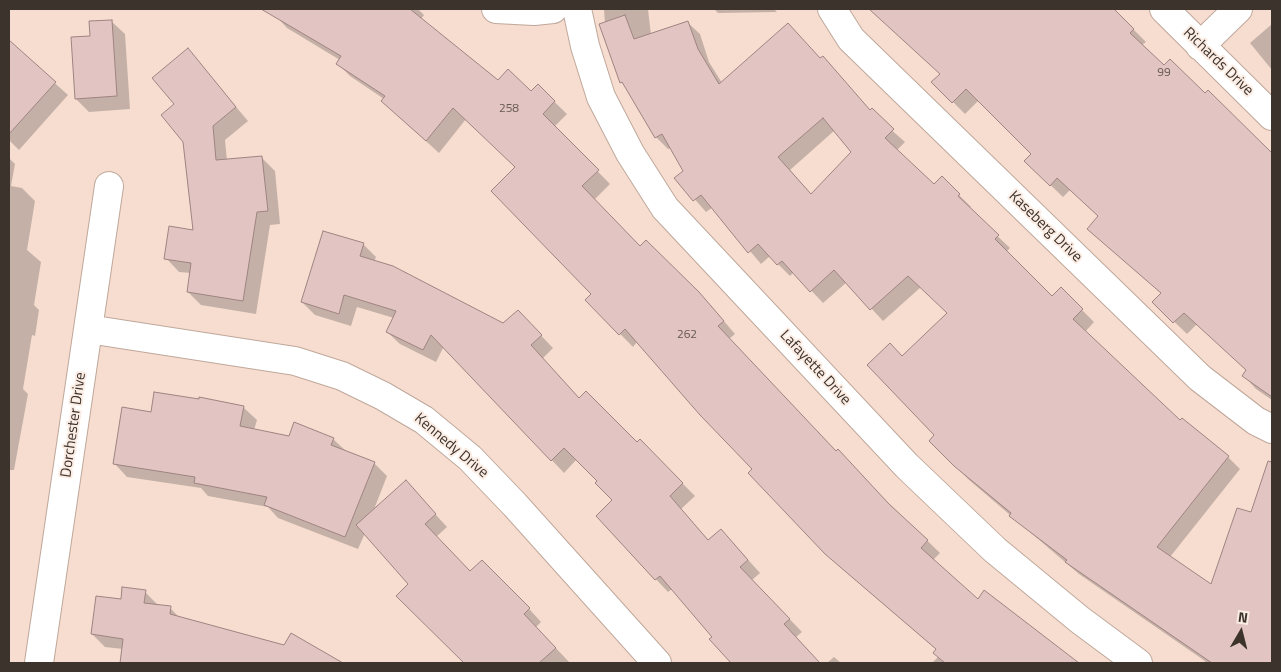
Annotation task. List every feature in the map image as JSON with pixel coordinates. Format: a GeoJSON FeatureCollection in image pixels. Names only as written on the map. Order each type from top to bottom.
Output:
{"type":"FeatureCollection","features":[{"type":"Feature","properties":{"kind":"street"},"geometry":{"type":"LineString","coordinates":[[496,9],[534,11],[553,9]]}},
{"type":"Feature","properties":{"kind":"street","name":"Lafayette Drive"},"geometry":{"type":"LineString","coordinates":[[577,9],[585,46],[601,97],[630,153],[665,208],[907,466],[995,550],[1080,620],[1138,663]]}},
{"type":"Feature","properties":{"kind":"street","name":"Kaseberg Drive"},"geometry":{"type":"LineString","coordinates":[[832,9],[851,39],[1200,378],[1256,421],[1272,430]]}},
{"type":"Feature","properties":{"kind":"street","name":"Richards Drive"},"geometry":{"type":"LineString","coordinates":[[1164,9],[1272,116]]}},
{"type":"Feature","properties":{"kind":"street"},"geometry":{"type":"LineString","coordinates":[[1200,46],[1238,9]]}},
{"type":"Feature","properties":{"kind":"street","name":"Dorchester Drive"},"geometry":{"type":"LineString","coordinates":[[39,663],[109,186]]}},
{"type":"Feature","properties":{"kind":"street","name":"Kennedy Drive"},"geometry":{"type":"LineString","coordinates":[[88,329],[295,361],[342,376],[383,396],[424,420],[470,458],[515,505],[657,663]]}},
{"type":"Feature","properties":{"kind":"building"},"geometry":{"type":"Polygon","coordinates":[[[261,9],[410,9],[498,80],[508,69],[531,91],[538,84],[555,101],[543,114],[599,170],[582,186],[640,246],[646,240],[699,292],[724,321],[718,326],[836,451],[838,449],[889,504],[928,540],[921,548],[978,599],[984,590],[1079,663],[945,663],[933,653],[936,649],[825,554],[748,473],[752,469],[700,415],[625,329],[619,335],[585,300],[591,294],[491,191],[515,167],[453,108],[426,141],[381,101],[385,96],[336,64],[341,56],[261,9]]]}},
{"type":"Feature","properties":{"kind":"building"},"geometry":{"type":"Polygon","coordinates":[[[869,9],[1114,9],[1134,29],[1130,33],[1164,65],[1170,59],[1205,93],[1208,90],[1272,153],[1272,397],[1242,376],[1246,370],[1184,313],[1173,323],[1152,302],[1161,293],[1087,229],[1098,216],[1057,178],[1050,186],[1024,161],[1031,154],[966,89],[952,103],[931,82],[940,74],[869,9]]]}},
{"type":"Feature","properties":{"kind":"building"},"geometry":{"type":"Polygon","coordinates":[[[625,15],[634,39],[688,21],[698,49],[719,84],[788,23],[820,58],[823,56],[870,110],[872,108],[894,129],[885,138],[934,184],[942,176],[960,194],[958,196],[999,235],[995,239],[1052,296],[1061,287],[1083,309],[1073,319],[1180,420],[1182,418],[1229,456],[1157,547],[1211,584],[1237,508],[1251,512],[1268,461],[1272,462],[1272,663],[1212,663],[1065,562],[1067,560],[1009,516],[1011,513],[954,466],[929,441],[934,435],[867,365],[890,343],[902,356],[947,313],[908,276],[870,310],[834,270],[810,292],[782,261],[777,265],[758,244],[748,253],[701,195],[693,201],[674,178],[683,171],[662,134],[655,138],[622,82],[620,83],[599,24],[625,15]],[[823,118],[778,157],[811,194],[851,152],[823,118]]]}},
{"type":"Feature","properties":{"kind":"building"},"geometry":{"type":"Polygon","coordinates":[[[112,20],[117,96],[75,99],[71,37],[90,36],[89,21],[112,20]]]}},
{"type":"Feature","properties":{"kind":"building"},"geometry":{"type":"Polygon","coordinates":[[[9,40],[56,82],[9,134],[9,40]]]}},
{"type":"Feature","properties":{"kind":"building"},"geometry":{"type":"Polygon","coordinates":[[[188,48],[236,107],[213,126],[216,160],[262,156],[268,211],[257,212],[243,301],[187,292],[191,263],[164,259],[169,226],[193,230],[183,142],[161,115],[174,104],[152,78],[188,48]]]}},
{"type":"Feature","properties":{"kind":"building"},"geometry":{"type":"Polygon","coordinates":[[[323,231],[364,243],[360,256],[393,266],[503,323],[518,310],[542,335],[531,345],[579,398],[586,391],[637,442],[640,439],[683,483],[670,496],[708,540],[721,529],[748,560],[740,567],[790,619],[784,624],[820,663],[731,663],[709,639],[712,637],[660,576],[655,580],[596,516],[612,500],[595,483],[597,481],[564,448],[551,461],[431,335],[423,350],[386,332],[396,311],[344,295],[339,314],[301,302],[323,231]]]}},
{"type":"Feature","properties":{"kind":"building"},"geometry":{"type":"Polygon","coordinates":[[[154,392],[199,399],[199,397],[244,406],[240,426],[289,436],[294,422],[334,438],[331,445],[375,462],[345,537],[264,505],[267,497],[194,483],[195,477],[113,464],[122,407],[151,412],[154,392]]]}},
{"type":"Feature","properties":{"kind":"building"},"geometry":{"type":"Polygon","coordinates":[[[406,480],[436,514],[425,524],[470,571],[482,560],[530,608],[524,614],[556,648],[539,663],[464,663],[396,596],[408,584],[356,525],[406,480]]]}},
{"type":"Feature","properties":{"kind":"building"},"geometry":{"type":"Polygon","coordinates":[[[122,587],[146,590],[144,603],[171,606],[170,614],[284,645],[291,633],[343,663],[120,663],[123,639],[91,634],[96,596],[121,599],[122,587]]]}}]}
